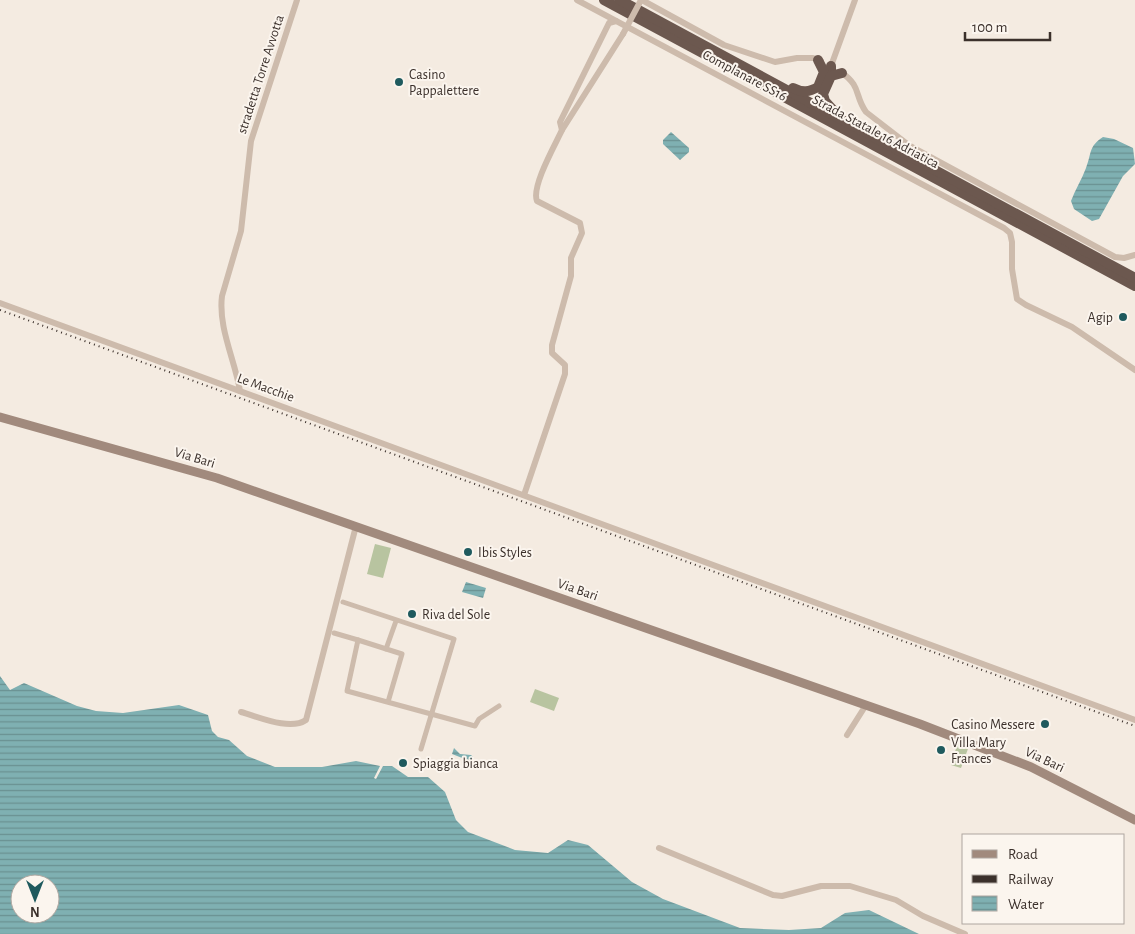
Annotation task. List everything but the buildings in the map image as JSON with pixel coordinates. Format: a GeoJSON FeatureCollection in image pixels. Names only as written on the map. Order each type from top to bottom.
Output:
{"type":"FeatureCollection","features":[{"type":"Feature","properties":{"kind":"highway","name":"Strada Statale 16 Adriatica"},"geometry":{"type":"LineString","coordinates":[[604,0],[1135,286]]}},
{"type":"Feature","properties":{"kind":"highway","name":"Strada Statale 16 Adriatica"},"geometry":{"type":"LineString","coordinates":[[620,0],[1135,278]]}},
{"type":"Feature","properties":{"kind":"highway"},"geometry":{"type":"LineString","coordinates":[[818,60],[829,71],[842,73]]}},
{"type":"Feature","properties":{"kind":"highway"},"geometry":{"type":"LineString","coordinates":[[775,83],[786,84],[800,92],[810,91],[818,86],[829,71]]}},
{"type":"Feature","properties":{"kind":"highway"},"geometry":{"type":"LineString","coordinates":[[829,71],[823,94],[825,101],[843,120]]}},
{"type":"Feature","properties":{"kind":"main road","name":"Via Bari"},"geometry":{"type":"LineString","coordinates":[[0,417],[217,478],[866,705],[1004,755],[1135,820]]}},
{"type":"Feature","properties":{"kind":"street","name":"stradetta Torre Avvotta"},"geometry":{"type":"LineString","coordinates":[[240,391],[220,306],[240,238],[251,141],[297,0]]}},
{"type":"Feature","properties":{"kind":"street","name":"Complanare SS16"},"geometry":{"type":"LineString","coordinates":[[577,0],[1004,228],[1010,233],[1012,242],[1012,269],[1017,298],[1026,305],[1072,327],[1135,370]]}},
{"type":"Feature","properties":{"kind":"street"},"geometry":{"type":"LineString","coordinates":[[524,495],[564,374],[564,365],[552,353],[552,345],[571,276],[571,258],[582,233],[580,223],[537,201],[535,196],[562,130],[623,34],[641,0],[724,45],[775,62],[798,58],[818,60]]}},
{"type":"Feature","properties":{"kind":"street"},"geometry":{"type":"LineString","coordinates":[[829,71],[855,0]]}},
{"type":"Feature","properties":{"kind":"street"},"geometry":{"type":"LineString","coordinates":[[562,130],[560,122],[567,106],[594,56],[609,22],[616,21]]}},
{"type":"Feature","properties":{"kind":"street"},"geometry":{"type":"LineString","coordinates":[[842,73],[857,88],[862,106],[866,112],[910,146],[1115,257],[1124,258],[1135,255]]}},
{"type":"Feature","properties":{"kind":"street","name":"Le Macchie"},"geometry":{"type":"LineString","coordinates":[[0,303],[1135,720]]}},
{"type":"Feature","properties":{"kind":"street"},"geometry":{"type":"LineString","coordinates":[[241,712],[274,721],[295,724],[306,720],[356,526]]}},
{"type":"Feature","properties":{"kind":"street"},"geometry":{"type":"LineString","coordinates":[[343,602],[454,639],[421,749]]}},
{"type":"Feature","properties":{"kind":"street"},"geometry":{"type":"LineString","coordinates":[[386,649],[396,621]]}},
{"type":"Feature","properties":{"kind":"street"},"geometry":{"type":"LineString","coordinates":[[334,633],[402,654],[388,702]]}},
{"type":"Feature","properties":{"kind":"street"},"geometry":{"type":"LineString","coordinates":[[358,640],[347,691],[475,726],[479,719],[499,706]]}},
{"type":"Feature","properties":{"kind":"street"},"geometry":{"type":"LineString","coordinates":[[848,735],[866,705]]}},
{"type":"Feature","properties":{"kind":"street"},"geometry":{"type":"LineString","coordinates":[[659,848],[773,895],[782,896],[821,886],[850,886],[874,892],[965,934]]}},
{"type":"Feature","properties":{"kind":"green space"},"geometry":{"type":"Polygon","coordinates":[[[375,544],[391,548],[383,578],[367,574],[375,544]]]}},
{"type":"Feature","properties":{"kind":"green space"},"geometry":{"type":"Polygon","coordinates":[[[535,689],[559,698],[554,711],[530,702],[535,689]]]}},
{"type":"Feature","properties":{"kind":"green space"},"geometry":{"type":"Polygon","coordinates":[[[958,742],[969,746],[961,768],[951,765],[958,742]]]}},
{"type":"Feature","properties":{"kind":"water"},"geometry":{"type":"Polygon","coordinates":[[[671,132],[689,148],[689,152],[680,160],[663,144],[663,140],[671,132]]]}},
{"type":"Feature","properties":{"kind":"water"},"geometry":{"type":"Polygon","coordinates":[[[1103,137],[1114,139],[1133,148],[1135,164],[1123,176],[1099,219],[1092,221],[1074,209],[1071,201],[1093,147],[1103,137]]]}},
{"type":"Feature","properties":{"kind":"water"},"geometry":{"type":"Polygon","coordinates":[[[466,582],[486,588],[483,598],[462,592],[466,582]]]}},
{"type":"Feature","properties":{"kind":"water"},"geometry":{"type":"Polygon","coordinates":[[[0,676],[10,690],[24,683],[77,706],[96,711],[123,713],[179,705],[208,715],[212,731],[218,737],[229,740],[247,756],[275,767],[322,767],[356,761],[380,766],[374,778],[376,779],[383,766],[392,766],[408,777],[428,777],[445,792],[456,820],[468,832],[515,850],[548,853],[568,840],[588,845],[632,882],[663,899],[740,928],[789,930],[821,928],[845,913],[869,910],[919,934],[0,934],[0,676]]]}},
{"type":"Feature","properties":{"kind":"water"},"geometry":{"type":"Polygon","coordinates":[[[454,748],[460,754],[473,757],[470,761],[452,754],[454,748]]]}},
{"type":"Feature","properties":{"kind":"railway"},"geometry":{"type":"LineString","coordinates":[[0,310],[1135,726]]}},
{"type":"Feature","properties":{"kind":"place","name":"Casino Pappalettere"},"geometry":{"type":"Point","coordinates":[399,82]}},
{"type":"Feature","properties":{"kind":"place","name":"Agip"},"geometry":{"type":"Point","coordinates":[1123,317]}},
{"type":"Feature","properties":{"kind":"place","name":"Ibis Styles"},"geometry":{"type":"Point","coordinates":[468,552]}},
{"type":"Feature","properties":{"kind":"place","name":"Riva del Sole"},"geometry":{"type":"Point","coordinates":[412,614]}},
{"type":"Feature","properties":{"kind":"place","name":"Casino Messere"},"geometry":{"type":"Point","coordinates":[1045,724]}},
{"type":"Feature","properties":{"kind":"place","name":"Villa Mary Frances"},"geometry":{"type":"Point","coordinates":[941,750]}},
{"type":"Feature","properties":{"kind":"place","name":"Spiaggia bianca"},"geometry":{"type":"Point","coordinates":[403,763]}}]}
